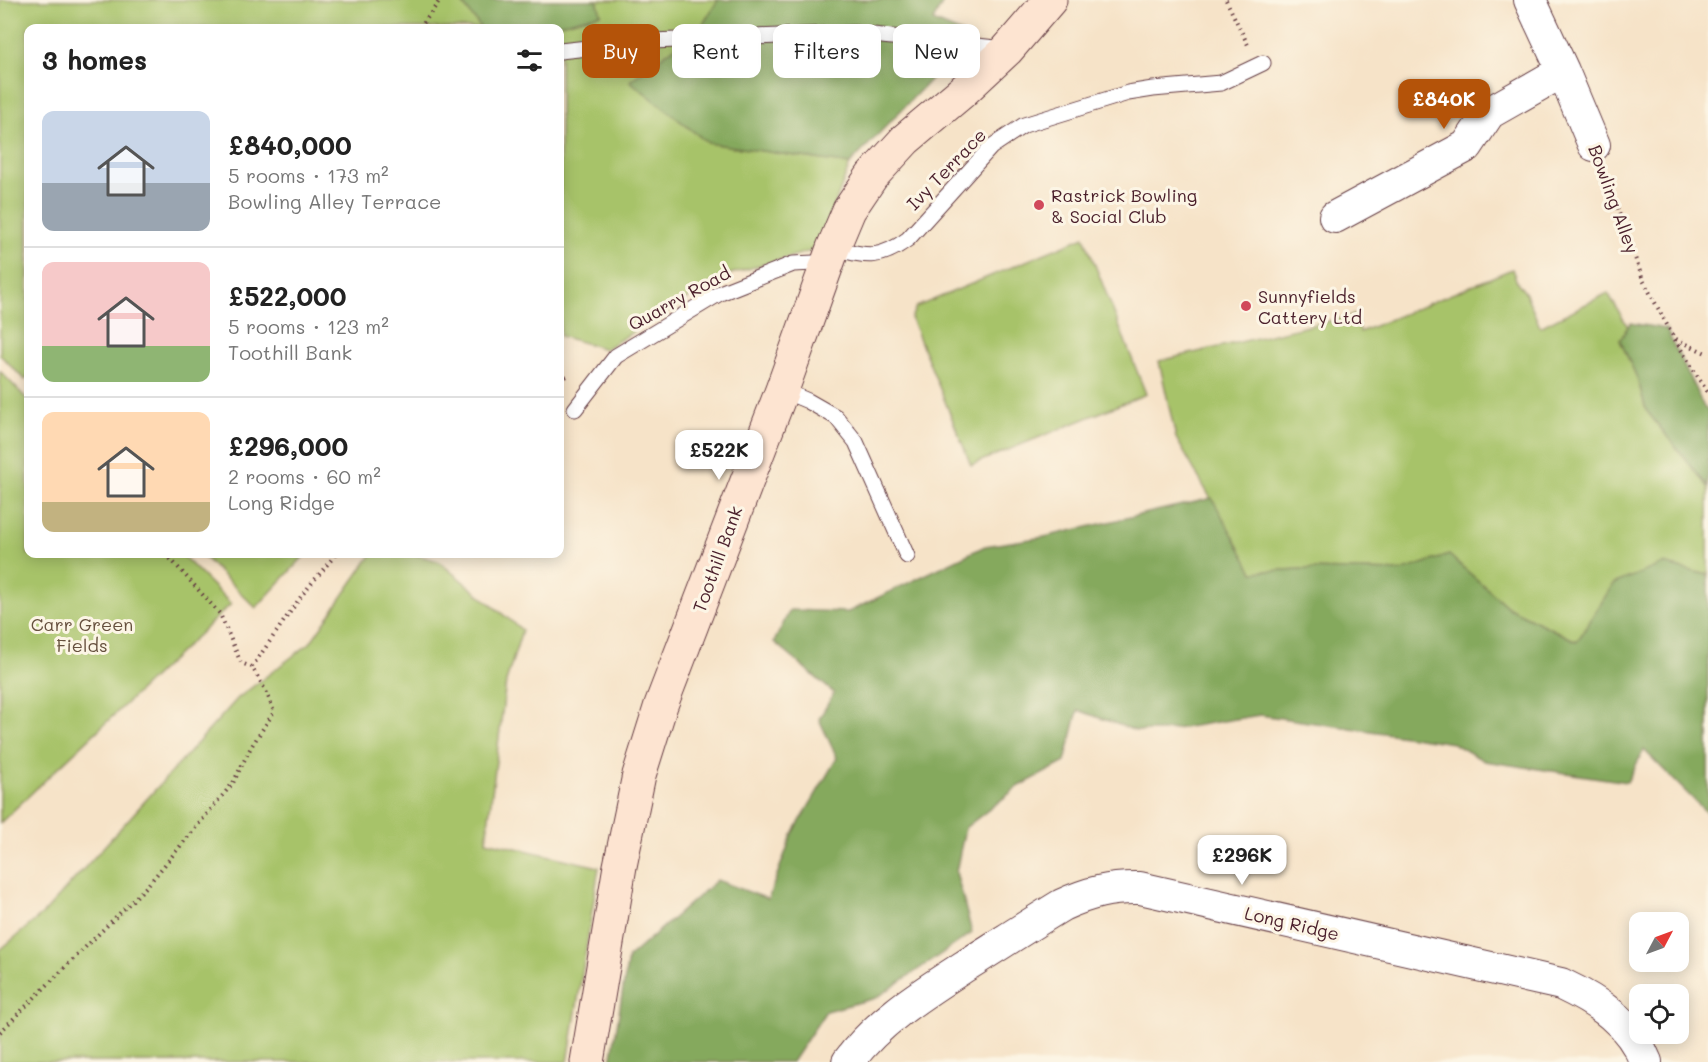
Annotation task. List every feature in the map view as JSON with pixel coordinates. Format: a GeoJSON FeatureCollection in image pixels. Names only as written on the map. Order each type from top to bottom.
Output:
{"type":"FeatureCollection","features":[{"type":"Feature","properties":{"kind":"street","name":"Toothill Bank"},"geometry":{"type":"LineString","coordinates":[[587,1062],[620,866],[639,775],[661,705],[849,210],[872,176],[906,139],[1007,50],[1050,0]]}},
{"type":"Feature","properties":{"kind":"street","name":"Bowling Alley"},"geometry":{"type":"LineString","coordinates":[[1530,0],[1563,70],[1594,145]]}},
{"type":"Feature","properties":{"kind":"street"},"geometry":{"type":"LineString","coordinates":[[1335,217],[1467,146],[1490,113],[1563,70]]}},
{"type":"Feature","properties":{"kind":"street","name":"Long Ridge"},"geometry":{"type":"LineString","coordinates":[[848,1062],[867,1040],[905,1006],[1062,905],[1100,890],[1140,888],[1561,984],[1589,997],[1612,1015],[1640,1045],[1646,1062]]}},
{"type":"Feature","properties":{"kind":"lane"},"geometry":{"type":"LineString","coordinates":[[564,51],[652,41],[854,33],[1007,50]]}},
{"type":"Feature","properties":{"kind":"lane","name":"Ivy Terrace"},"geometry":{"type":"LineString","coordinates":[[830,257],[885,253],[908,239],[991,147],[1024,125],[1128,93],[1221,83],[1263,63]]}},
{"type":"Feature","properties":{"kind":"lane","name":"Quarry Road"},"geometry":{"type":"LineString","coordinates":[[575,409],[616,356],[720,293],[793,264],[814,263],[830,257]]}},
{"type":"Feature","properties":{"kind":"lane"},"geometry":{"type":"LineString","coordinates":[[782,390],[836,417],[856,442],[907,556]]}},
{"type":"Feature","properties":{"kind":"path"},"geometry":{"type":"LineString","coordinates":[[423,24],[440,0]]}},
{"type":"Feature","properties":{"kind":"path"},"geometry":{"type":"LineString","coordinates":[[1226,0],[1246,39]]}},
{"type":"Feature","properties":{"kind":"path","name":"Bowling Alley"},"geometry":{"type":"LineString","coordinates":[[1594,145],[1643,280],[1674,338],[1708,393]]}},
{"type":"Feature","properties":{"kind":"path"},"geometry":{"type":"LineString","coordinates":[[1674,338],[1708,354]]}},
{"type":"Feature","properties":{"kind":"path"},"geometry":{"type":"LineString","coordinates":[[0,1032],[147,886],[233,783],[251,747],[274,712],[266,691],[252,668],[241,663],[220,614],[170,558]]}},
{"type":"Feature","properties":{"kind":"path"},"geometry":{"type":"LineString","coordinates":[[252,668],[302,595],[333,558]]}},
{"type":"Feature","properties":{"kind":"green space"},"geometry":{"type":"Polygon","coordinates":[[[0,0],[460,0],[478,24],[24,24],[24,379],[0,355],[0,0]]]}},
{"type":"Feature","properties":{"kind":"green space"},"geometry":{"type":"Polygon","coordinates":[[[460,0],[597,0],[601,14],[560,24],[478,24],[460,0]]]}},
{"type":"Feature","properties":{"kind":"green space"},"geometry":{"type":"Polygon","coordinates":[[[597,0],[718,0],[703,24],[672,24],[672,49],[660,59],[660,24],[582,24],[582,78],[635,78],[631,81],[708,143],[850,164],[818,249],[727,275],[605,349],[564,337],[564,24],[560,24],[601,14],[597,0]]]}},
{"type":"Feature","properties":{"kind":"green space"},"geometry":{"type":"Polygon","coordinates":[[[718,0],[944,0],[933,21],[940,24],[893,24],[893,78],[932,78],[850,164],[708,143],[630,81],[634,78],[660,78],[660,58],[672,49],[672,78],[761,78],[761,24],[703,24],[718,0]]]}},
{"type":"Feature","properties":{"kind":"green space"},"geometry":{"type":"Polygon","coordinates":[[[1084,237],[1146,394],[971,465],[911,318],[916,307],[1084,237]]]}},
{"type":"Feature","properties":{"kind":"green space"},"geometry":{"type":"Polygon","coordinates":[[[1512,269],[1540,327],[1608,293],[1628,327],[1620,340],[1638,380],[1646,410],[1708,487],[1708,575],[1663,564],[1576,641],[1509,608],[1449,555],[1402,571],[1301,569],[1253,572],[1176,438],[1159,361],[1355,315],[1360,332],[1512,269]]]}},
{"type":"Feature","properties":{"kind":"green space"},"geometry":{"type":"Polygon","coordinates":[[[1630,323],[1666,329],[1708,411],[1708,487],[1646,410],[1638,380],[1620,340],[1630,323]]]}},
{"type":"Feature","properties":{"kind":"green space","name":"Carr Green Fields"},"geometry":{"type":"Polygon","coordinates":[[[0,371],[24,396],[24,558],[185,558],[231,604],[0,823],[0,371]]]}},
{"type":"Feature","properties":{"kind":"green space"},"geometry":{"type":"Polygon","coordinates":[[[1212,498],[1253,572],[1301,569],[1401,571],[1449,555],[1509,608],[1576,641],[1613,584],[1663,564],[1708,575],[1708,814],[1644,750],[1627,782],[1484,761],[1453,743],[1260,715],[1163,731],[1136,731],[1078,710],[1065,762],[1018,787],[965,828],[956,872],[972,933],[876,998],[826,1011],[792,1062],[611,1062],[628,958],[717,880],[768,899],[792,835],[837,758],[819,719],[834,693],[774,642],[790,610],[848,612],[985,546],[1044,537],[1212,498]]]}},
{"type":"Feature","properties":{"kind":"green space"},"geometry":{"type":"Polygon","coordinates":[[[205,558],[302,558],[256,608],[205,558]]]}},
{"type":"Feature","properties":{"kind":"green space"},"geometry":{"type":"Polygon","coordinates":[[[369,558],[427,558],[438,561],[522,630],[506,682],[486,841],[599,867],[568,1062],[0,1062],[0,950],[44,913],[238,698],[310,643],[369,558]]]}},
{"type":"Feature","properties":{"kind":"place","name":"Rastrick Bowling & Social Club"},"geometry":{"type":"Point","coordinates":[1039,205]}},
{"type":"Feature","properties":{"kind":"place","name":"Sunnyfields Cattery Ltd"},"geometry":{"type":"Point","coordinates":[1246,306]}}]}
